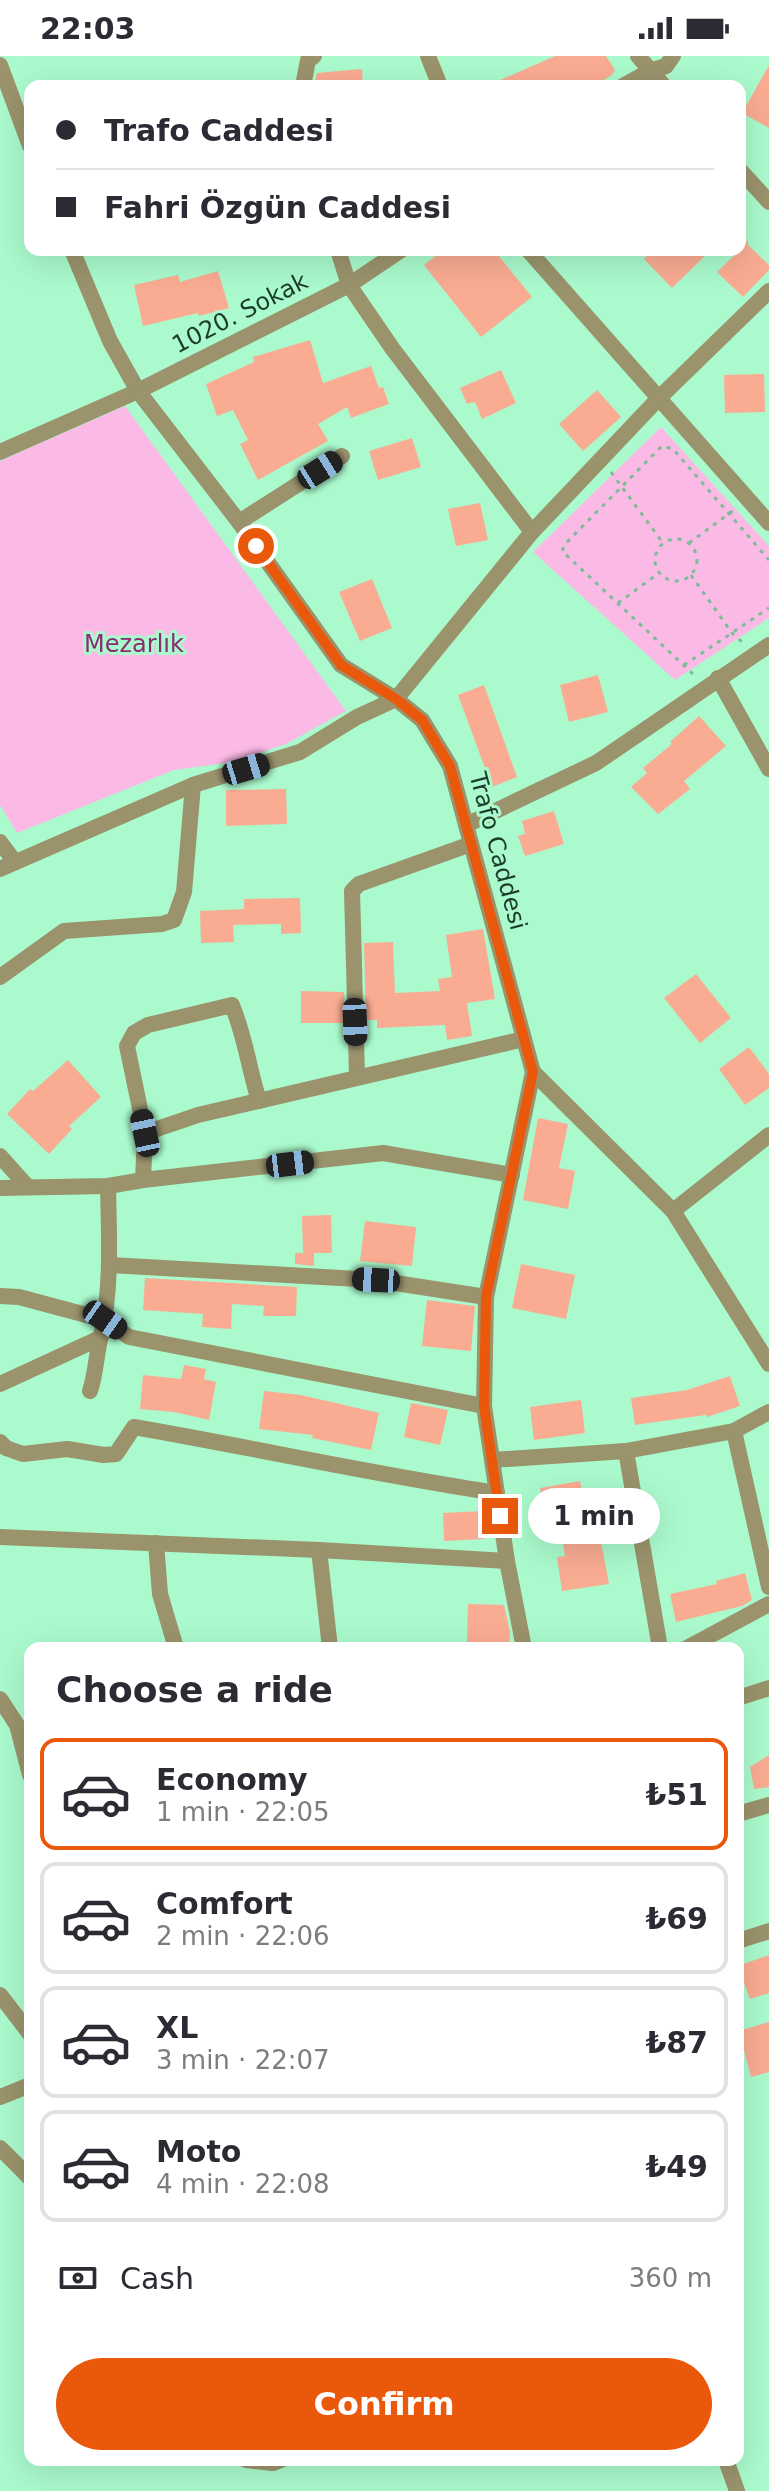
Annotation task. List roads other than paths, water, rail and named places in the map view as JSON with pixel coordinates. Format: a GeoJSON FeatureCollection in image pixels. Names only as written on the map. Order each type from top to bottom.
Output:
{"type":"FeatureCollection","features":[{"type":"Feature","properties":{"kind":"street"},"geometry":{"type":"LineString","coordinates":[[304,80],[308,60],[314,56]]}},
{"type":"Feature","properties":{"kind":"street"},"geometry":{"type":"LineString","coordinates":[[428,56],[438,80]]}},
{"type":"Feature","properties":{"kind":"street"},"geometry":{"type":"LineString","coordinates":[[638,56],[658,80]]}},
{"type":"Feature","properties":{"kind":"street"},"geometry":{"type":"LineString","coordinates":[[634,80],[666,66],[673,56]]}},
{"type":"Feature","properties":{"kind":"street"},"geometry":{"type":"LineString","coordinates":[[1,70],[24,130]]}},
{"type":"Feature","properties":{"kind":"street"},"geometry":{"type":"LineString","coordinates":[[746,177],[769,202]]}},
{"type":"Feature","properties":{"kind":"street","name":"Trafo Caddesi"},"geometry":{"type":"LineString","coordinates":[[75,256],[110,341],[138,391],[239,522],[341,665],[396,699],[422,720],[450,766],[533,1072],[673,1211],[767,1358]]}},
{"type":"Feature","properties":{"kind":"street"},"geometry":{"type":"LineString","coordinates":[[340,256],[349,285],[392,348],[532,532]]}},
{"type":"Feature","properties":{"kind":"street","name":"1020. Sokak"},"geometry":{"type":"LineString","coordinates":[[0,452],[138,391],[349,285],[392,256]]}},
{"type":"Feature","properties":{"kind":"street"},"geometry":{"type":"LineString","coordinates":[[533,256],[769,523]]}},
{"type":"Feature","properties":{"kind":"street"},"geometry":{"type":"LineString","coordinates":[[0,842],[8,866],[193,785],[300,752],[357,717],[396,699],[532,532],[658,399],[769,291]]}},
{"type":"Feature","properties":{"kind":"street"},"geometry":{"type":"LineString","coordinates":[[239,522],[342,456]]}},
{"type":"Feature","properties":{"kind":"street"},"geometry":{"type":"LineString","coordinates":[[466,825],[596,763],[762,649]]}},
{"type":"Feature","properties":{"kind":"street"},"geometry":{"type":"LineString","coordinates":[[711,683],[769,769]]}},
{"type":"Feature","properties":{"kind":"street"},"geometry":{"type":"LineString","coordinates":[[0,977],[64,931],[162,924],[174,920],[184,892],[193,785]]}},
{"type":"Feature","properties":{"kind":"street"},"geometry":{"type":"LineString","coordinates":[[357,1076],[352,891],[359,884],[471,844]]}},
{"type":"Feature","properties":{"kind":"street"},"geometry":{"type":"LineString","coordinates":[[143,1180],[145,1133],[127,1046],[134,1033],[148,1025],[232,1005],[239,1020],[259,1101]]}},
{"type":"Feature","properties":{"kind":"street"},"geometry":{"type":"LineString","coordinates":[[145,1133],[198,1115],[524,1039]]}},
{"type":"Feature","properties":{"kind":"street"},"geometry":{"type":"LineString","coordinates":[[523,1642],[507,1561],[484,1406],[486,1297],[533,1072]]}},
{"type":"Feature","properties":{"kind":"street"},"geometry":{"type":"LineString","coordinates":[[673,1211],[769,1135]]}},
{"type":"Feature","properties":{"kind":"street"},"geometry":{"type":"LineString","coordinates":[[0,1188],[108,1186],[383,1153],[512,1175]]}},
{"type":"Feature","properties":{"kind":"street"},"geometry":{"type":"LineString","coordinates":[[0,1156],[27,1186]]}},
{"type":"Feature","properties":{"kind":"street"},"geometry":{"type":"LineString","coordinates":[[90,1391],[97,1371],[110,1265],[108,1186]]}},
{"type":"Feature","properties":{"kind":"street"},"geometry":{"type":"LineString","coordinates":[[110,1265],[376,1280],[486,1297]]}},
{"type":"Feature","properties":{"kind":"street"},"geometry":{"type":"LineString","coordinates":[[0,1296],[19,1297],[105,1320],[129,1337],[484,1406]]}},
{"type":"Feature","properties":{"kind":"street"},"geometry":{"type":"LineString","coordinates":[[0,1384],[100,1338]]}},
{"type":"Feature","properties":{"kind":"street"},"geometry":{"type":"LineString","coordinates":[[492,1460],[626,1451],[734,1431],[769,1412]]}},
{"type":"Feature","properties":{"kind":"street"},"geometry":{"type":"LineString","coordinates":[[0,1442],[6,1448],[23,1454],[67,1449],[116,1454],[134,1427],[417,1481],[497,1493]]}},
{"type":"Feature","properties":{"kind":"street"},"geometry":{"type":"LineString","coordinates":[[734,1431],[769,1587]]}},
{"type":"Feature","properties":{"kind":"street"},"geometry":{"type":"LineString","coordinates":[[626,1451],[659,1642]]}},
{"type":"Feature","properties":{"kind":"street"},"geometry":{"type":"LineString","coordinates":[[2,1540],[156,1543],[507,1561]]}},
{"type":"Feature","properties":{"kind":"street"},"geometry":{"type":"LineString","coordinates":[[156,1543],[160,1594],[174,1642]]}},
{"type":"Feature","properties":{"kind":"street"},"geometry":{"type":"LineString","coordinates":[[319,1550],[329,1642]]}},
{"type":"Feature","properties":{"kind":"street"},"geometry":{"type":"LineString","coordinates":[[698,1642],[769,1604]]}},
{"type":"Feature","properties":{"kind":"street"},"geometry":{"type":"LineString","coordinates":[[744,1696],[769,1688]]}},
{"type":"Feature","properties":{"kind":"street"},"geometry":{"type":"LineString","coordinates":[[0,1699],[17,1725],[24,1752]]}},
{"type":"Feature","properties":{"kind":"street"},"geometry":{"type":"LineString","coordinates":[[744,1812],[769,1805]]}},
{"type":"Feature","properties":{"kind":"street"},"geometry":{"type":"LineString","coordinates":[[744,1939],[769,1931]]}},
{"type":"Feature","properties":{"kind":"street"},"geometry":{"type":"LineString","coordinates":[[0,1995],[24,2026]]}},
{"type":"Feature","properties":{"kind":"street"},"geometry":{"type":"LineString","coordinates":[[0,2097],[24,2087]]}},
{"type":"Feature","properties":{"kind":"street"},"geometry":{"type":"LineString","coordinates":[[0,2148],[24,2170]]}},
{"type":"Feature","properties":{"kind":"street"},"geometry":{"type":"LineString","coordinates":[[728,2466],[737,2491]]}},
{"type":"Feature","properties":{"kind":"park label","name":"Mezarlık"},"geometry":{"type":"Point","coordinates":[134,644]}}]}
